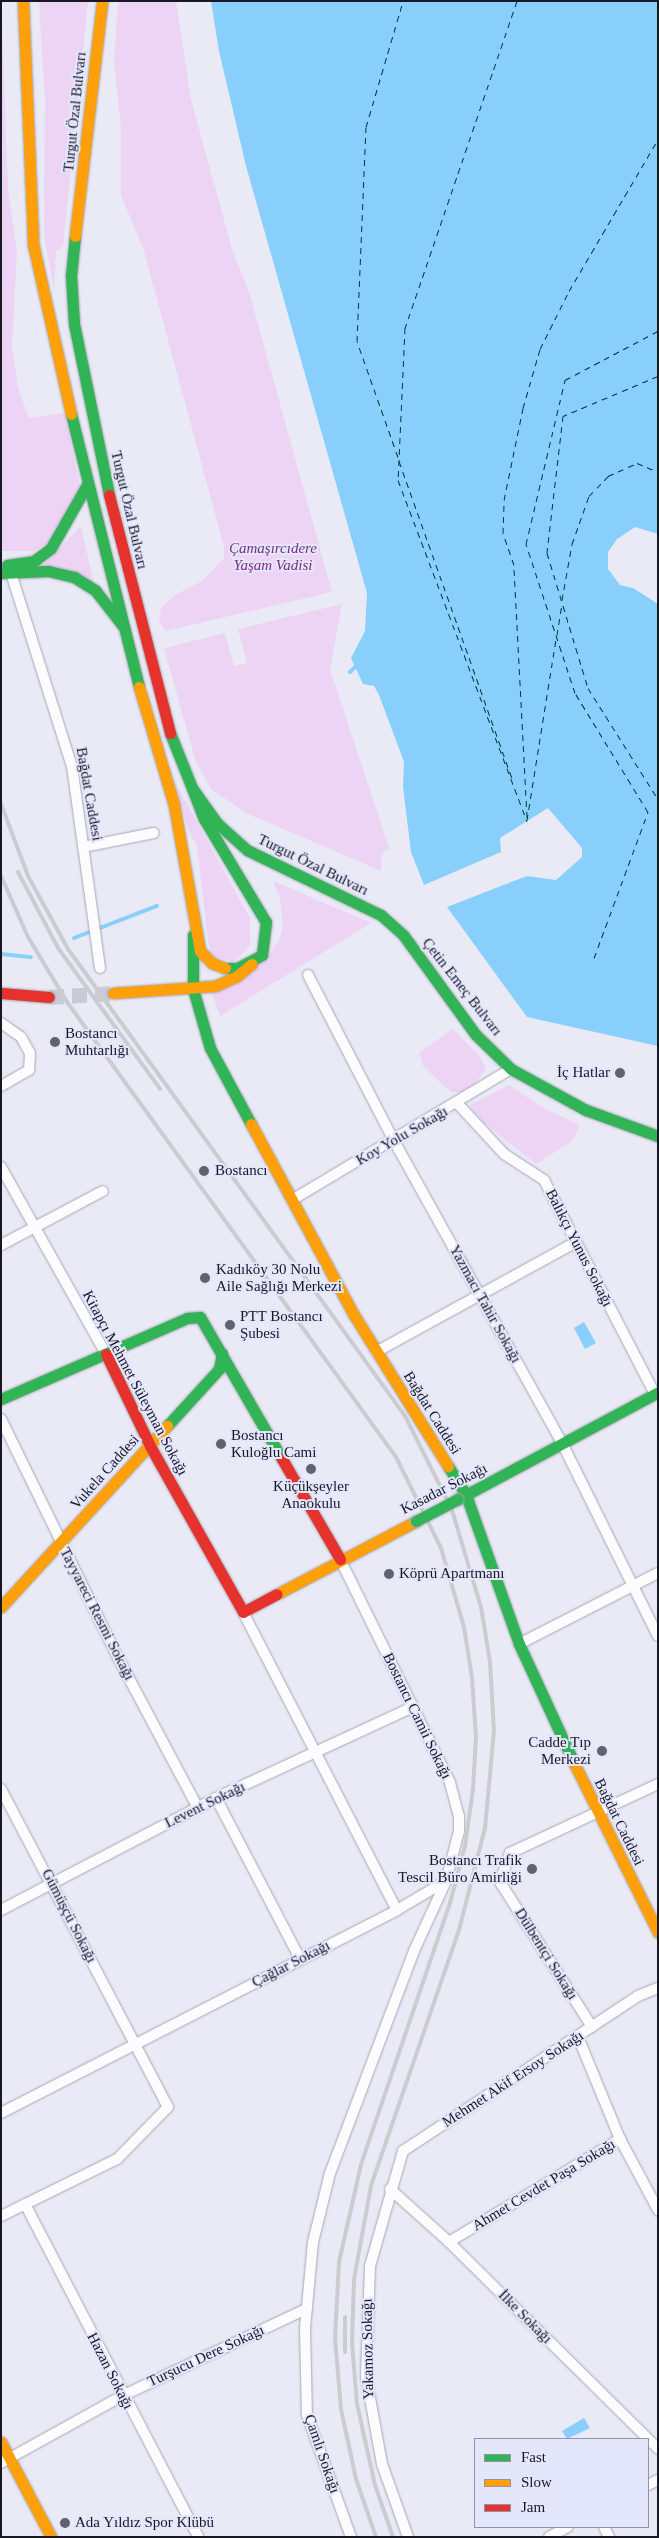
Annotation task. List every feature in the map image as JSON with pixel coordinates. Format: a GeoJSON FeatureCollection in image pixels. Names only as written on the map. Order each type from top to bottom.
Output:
{"type":"FeatureCollection","features":[{"type":"Feature","properties":{"kind":"main road"},"geometry":{"type":"LineString","coordinates":[[22,1],[34,244],[48,319],[87,485],[124,628],[174,805],[200,951],[212,964],[238,968],[262,955]]}},
{"type":"Feature","properties":{"kind":"main road"},"geometry":{"type":"LineString","coordinates":[[25,72],[33,1]]}},
{"type":"Feature","properties":{"kind":"main road","name":"Turgut Özal Bulvarı"},"geometry":{"type":"LineString","coordinates":[[102,1],[72,276],[74,324],[112,511],[146,649],[176,754],[192,788],[217,823],[247,850],[381,915]]}},
{"type":"Feature","properties":{"kind":"main road"},"geometry":{"type":"LineString","coordinates":[[1,565],[34,561],[51,548],[61,535],[87,485]]}},
{"type":"Feature","properties":{"kind":"main road","name":"Bağdat Caddesi"},"geometry":{"type":"LineString","coordinates":[[6,573],[48,571],[74,578],[95,590],[124,628]]}},
{"type":"Feature","properties":{"kind":"main road"},"geometry":{"type":"LineString","coordinates":[[113,993],[193,990],[214,986],[237,976],[262,955],[266,922],[204,819],[192,788]]}},
{"type":"Feature","properties":{"kind":"main road","name":"Bağdat Caddesi"},"geometry":{"type":"LineString","coordinates":[[194,913],[193,990],[210,1048],[376,1352],[462,1497],[519,1644],[598,1814],[658,1932]]}},
{"type":"Feature","properties":{"kind":"main road","name":"Çetin Emeç Bulvarı"},"geometry":{"type":"LineString","coordinates":[[381,915],[404,936],[476,1035],[511,1069],[586,1110],[658,1136]]}},
{"type":"Feature","properties":{"kind":"main road"},"geometry":{"type":"LineString","coordinates":[[1,993],[48,997]]}},
{"type":"Feature","properties":{"kind":"main road"},"geometry":{"type":"LineString","coordinates":[[1,1399],[194,1316],[205,1321],[340,1559]]}},
{"type":"Feature","properties":{"kind":"main road","name":"Vukela Caddesi"},"geometry":{"type":"LineString","coordinates":[[1,1607],[219,1369],[222,1353]]}},
{"type":"Feature","properties":{"kind":"main road","name":"Kitapçı Mehmet Süleyman Sokağı"},"geometry":{"type":"LineString","coordinates":[[106,1354],[150,1446],[243,1612]]}},
{"type":"Feature","properties":{"kind":"main road","name":"Kasadar Sokağı"},"geometry":{"type":"LineString","coordinates":[[243,1612],[340,1559],[563,1445],[656,1393]]}},
{"type":"Feature","properties":{"kind":"main road"},"geometry":{"type":"LineString","coordinates":[[1,2442],[5,2461],[51,2537]]}},
{"type":"Feature","properties":{"kind":"street","name":"Bağdat Caddesi"},"geometry":{"type":"LineString","coordinates":[[6,573],[72,766],[100,968]]}},
{"type":"Feature","properties":{"kind":"street"},"geometry":{"type":"LineString","coordinates":[[83,847],[154,833]]}},
{"type":"Feature","properties":{"kind":"street","name":"Yazmacı Tahir Sokağı"},"geometry":{"type":"LineString","coordinates":[[308,975],[394,1141],[563,1445],[658,1636]]}},
{"type":"Feature","properties":{"kind":"street"},"geometry":{"type":"LineString","coordinates":[[1,1023],[21,1037],[30,1053],[29,1070],[1,1086]]}},
{"type":"Feature","properties":{"kind":"street","name":"Koy Yolu Sokağı"},"geometry":{"type":"LineString","coordinates":[[292,1200],[457,1104],[511,1069]]}},
{"type":"Feature","properties":{"kind":"street","name":"Balıkçı Yunus Sokağı"},"geometry":{"type":"LineString","coordinates":[[457,1104],[504,1154],[544,1180],[656,1393]]}},
{"type":"Feature","properties":{"kind":"street","name":"Kitapçı Mehmet Süleyman Sokağı"},"geometry":{"type":"LineString","coordinates":[[1,1167],[106,1354]]}},
{"type":"Feature","properties":{"kind":"street"},"geometry":{"type":"LineString","coordinates":[[1,1245],[103,1191]]}},
{"type":"Feature","properties":{"kind":"street"},"geometry":{"type":"LineString","coordinates":[[376,1352],[576,1242]]}},
{"type":"Feature","properties":{"kind":"street","name":"Tayyareci Resmi Sokağı"},"geometry":{"type":"LineString","coordinates":[[1,1419],[61,1543],[198,1808]]}},
{"type":"Feature","properties":{"kind":"street","name":"Bostancı Camii Sokağı"},"geometry":{"type":"LineString","coordinates":[[306,2309],[315,2234],[330,2173],[414,1951],[446,1881],[459,1831],[459,1816],[450,1783],[340,1559]]}},
{"type":"Feature","properties":{"kind":"street"},"geometry":{"type":"LineString","coordinates":[[519,1644],[658,1573]]}},
{"type":"Feature","properties":{"kind":"street"},"geometry":{"type":"LineString","coordinates":[[243,1612],[397,1910]]}},
{"type":"Feature","properties":{"kind":"street","name":"Levent Sokağı"},"geometry":{"type":"LineString","coordinates":[[1,1910],[216,1798],[412,1707]]}},
{"type":"Feature","properties":{"kind":"street"},"geometry":{"type":"LineString","coordinates":[[598,1814],[658,1784]]}},
{"type":"Feature","properties":{"kind":"street","name":"Gümüşçü Sokağı"},"geometry":{"type":"LineString","coordinates":[[1,1789],[168,2107],[116,2159],[25,2204]]}},
{"type":"Feature","properties":{"kind":"street"},"geometry":{"type":"LineString","coordinates":[[216,1798],[300,1959]]}},
{"type":"Feature","properties":{"kind":"street","name":"Dülbentçi Sokağı"},"geometry":{"type":"LineString","coordinates":[[592,2027],[500,1882],[510,1853],[598,1814]]}},
{"type":"Feature","properties":{"kind":"street","name":"Çağlar Sokağı"},"geometry":{"type":"LineString","coordinates":[[1,2113],[397,1910],[446,1881]]}},
{"type":"Feature","properties":{"kind":"street","name":"Mehmet Akif Ersoy Sokağı"},"geometry":{"type":"LineString","coordinates":[[390,2189],[403,2151],[638,1996],[658,1988]]}},
{"type":"Feature","properties":{"kind":"street"},"geometry":{"type":"LineString","coordinates":[[578,2037],[620,2138]]}},
{"type":"Feature","properties":{"kind":"street","name":"Ahmet Cevdet Paşa Sokağı"},"geometry":{"type":"LineString","coordinates":[[450,2242],[620,2138],[658,2210]]}},
{"type":"Feature","properties":{"kind":"street","name":"İlke Sokağı"},"geometry":{"type":"LineString","coordinates":[[390,2189],[450,2242],[647,2438]]}},
{"type":"Feature","properties":{"kind":"street","name":"Yakamoz Sokağı"},"geometry":{"type":"LineString","coordinates":[[390,2189],[368,2273],[366,2382],[384,2468],[408,2537]]}},
{"type":"Feature","properties":{"kind":"street"},"geometry":{"type":"LineString","coordinates":[[1,2216],[25,2204]]}},
{"type":"Feature","properties":{"kind":"street","name":"Hazan Sokağı"},"geometry":{"type":"LineString","coordinates":[[25,2204],[122,2396],[198,2537]]}},
{"type":"Feature","properties":{"kind":"street","name":"Turşucu Dere Sokağı"},"geometry":{"type":"LineString","coordinates":[[5,2461],[122,2396],[306,2309]]}},
{"type":"Feature","properties":{"kind":"street","name":"Çamlı Sokağı"},"geometry":{"type":"LineString","coordinates":[[306,2309],[308,2420],[351,2537]]}},
{"type":"Feature","properties":{"kind":"street","name":"İlke Sokağı"},"geometry":{"type":"LineString","coordinates":[[649,2440],[658,2449]]}},
{"type":"Feature","properties":{"kind":"street"},"geometry":{"type":"LineString","coordinates":[[549,2537],[566,2528]]}},
{"type":"Feature","properties":{"kind":"green space"},"geometry":{"type":"Polygon","coordinates":[[[1,1],[8,190],[17,251],[12,347],[18,388],[29,418],[64,413],[80,485],[51,541],[34,551],[1,551],[1,1]]]}},
{"type":"Feature","properties":{"kind":"green space"},"geometry":{"type":"Polygon","coordinates":[[[39,1],[88,1],[63,246],[56,251],[54,290],[44,235],[45,100],[39,1]]]}},
{"type":"Feature","properties":{"kind":"green space","name":"Çamaşırcıdere Yaşam Vadisi"},"geometry":{"type":"Polygon","coordinates":[[[118,1],[176,1],[191,100],[232,249],[249,292],[332,592],[165,631],[159,621],[161,608],[175,595],[202,581],[224,558],[224,547],[144,251],[121,195],[121,128],[114,62],[118,1]]]}},
{"type":"Feature","properties":{"kind":"green space"},"geometry":{"type":"Polygon","coordinates":[[[81,526],[94,584],[44,564],[81,526]]]}},
{"type":"Feature","properties":{"kind":"green space","name":"Çamaşırcıdere Yaşam Vadisi"},"geometry":{"type":"Polygon","coordinates":[[[342,604],[330,669],[389,848],[381,855],[381,871],[248,814],[211,789],[196,762],[164,648],[225,633],[234,666],[247,663],[238,629],[342,604]]]}},
{"type":"Feature","properties":{"kind":"green space"},"geometry":{"type":"Polygon","coordinates":[[[173,779],[250,918],[250,946],[233,962],[210,955],[197,847],[188,829],[173,779]]]}},
{"type":"Feature","properties":{"kind":"green space"},"geometry":{"type":"Polygon","coordinates":[[[273,881],[371,923],[220,1016],[212,993],[267,958],[279,940],[283,927],[280,899],[273,881]]]}},
{"type":"Feature","properties":{"kind":"green space"},"geometry":{"type":"Polygon","coordinates":[[[453,1029],[481,1058],[486,1069],[468,1092],[452,1092],[445,1087],[423,1066],[419,1053],[453,1029]]]}},
{"type":"Feature","properties":{"kind":"green space"},"geometry":{"type":"Polygon","coordinates":[[[509,1085],[543,1108],[580,1125],[572,1141],[536,1164],[483,1122],[470,1105],[509,1085]]]}},
{"type":"Feature","properties":{"kind":"water"},"geometry":{"type":"Polygon","coordinates":[[[211,1],[658,1],[658,534],[635,527],[617,539],[608,552],[608,569],[620,585],[633,588],[658,604],[658,1046],[527,1017],[447,907],[527,876],[556,880],[582,857],[582,848],[548,808],[500,838],[501,852],[424,885],[411,852],[403,787],[404,762],[379,695],[374,686],[363,684],[351,658],[365,631],[367,593],[246,166],[219,51],[211,1]]]}},
{"type":"Feature","properties":{"kind":"water"},"geometry":{"type":"Polygon","coordinates":[[[584,1322],[596,1343],[585,1349],[574,1328],[584,1322]]]}},
{"type":"Feature","properties":{"kind":"water"},"geometry":{"type":"Polygon","coordinates":[[[584,2418],[590,2428],[569,2438],[566,2438],[562,2431],[584,2418]]]}},
{"type":"Feature","properties":{"kind":"waterway"},"geometry":{"type":"LineString","coordinates":[[350,672],[355,667]]}},
{"type":"Feature","properties":{"kind":"waterway"},"geometry":{"type":"LineString","coordinates":[[74,938],[157,906]]}},
{"type":"Feature","properties":{"kind":"waterway"},"geometry":{"type":"LineString","coordinates":[[1,954],[31,957]]}},
{"type":"Feature","properties":{"kind":"ferry route"},"geometry":{"type":"LineString","coordinates":[[398,457],[357,341],[366,127],[403,1]]}},
{"type":"Feature","properties":{"kind":"ferry route"},"geometry":{"type":"LineString","coordinates":[[517,1],[405,328],[398,480],[527,821]]}},
{"type":"Feature","properties":{"kind":"ferry route"},"geometry":{"type":"LineString","coordinates":[[527,817],[514,565],[503,533],[504,500],[523,408],[540,349],[569,291],[658,139]]}},
{"type":"Feature","properties":{"kind":"ferry route"},"geometry":{"type":"LineString","coordinates":[[594,958],[648,812],[575,693],[526,544],[565,380],[658,331]]}},
{"type":"Feature","properties":{"kind":"ferry route"},"geometry":{"type":"LineString","coordinates":[[658,376],[563,416],[547,553],[588,688],[658,799]]}},
{"type":"Feature","properties":{"kind":"ferry route"},"geometry":{"type":"LineString","coordinates":[[399,461],[513,782]]}},
{"type":"Feature","properties":{"kind":"ferry route"},"geometry":{"type":"LineString","coordinates":[[562,600],[572,544],[589,496],[608,476],[637,463],[658,472]]}},
{"type":"Feature","properties":{"kind":"ferry route"},"geometry":{"type":"LineString","coordinates":[[557,635],[562,604]]}},
{"type":"Feature","properties":{"kind":"ferry route"},"geometry":{"type":"LineString","coordinates":[[527,820],[556,639]]}},
{"type":"Feature","properties":{"kind":"tunnel"},"geometry":{"type":"LineString","coordinates":[[49,997],[113,993]]}},
{"type":"Feature","properties":{"kind":"railway"},"geometry":{"type":"LineString","coordinates":[[1,804],[28,876],[68,949],[405,1416],[452,1510],[481,1607],[490,1662],[494,1731],[485,1828],[459,1930],[371,2186],[354,2280],[352,2343],[357,2404],[375,2485],[393,2537]]}},
{"type":"Feature","properties":{"kind":"railway"},"geometry":{"type":"LineString","coordinates":[[18,872],[58,948],[160,1089]]}},
{"type":"Feature","properties":{"kind":"railway"},"geometry":{"type":"LineString","coordinates":[[1,876],[28,937],[67,1002],[396,1457],[441,1548],[464,1627],[472,1678],[476,1736],[473,1789],[465,1846],[450,1903],[361,2165],[339,2262],[335,2338],[341,2409],[356,2479],[376,2537]]}},
{"type":"Feature","properties":{"kind":"railway"},"geometry":{"type":"LineString","coordinates":[[345,2317],[345,2352]]}},
{"type":"Feature","properties":{"kind":"traffic: fast"},"geometry":{"type":"LineString","coordinates":[[75,236],[71,276],[74,324],[109,495]]}},
{"type":"Feature","properties":{"kind":"traffic: fast"},"geometry":{"type":"LineString","coordinates":[[71,414],[139,687]]}},
{"type":"Feature","properties":{"kind":"traffic: fast"},"geometry":{"type":"LineString","coordinates":[[7,565],[34,561],[51,548],[87,485]]}},
{"type":"Feature","properties":{"kind":"traffic: fast"},"geometry":{"type":"LineString","coordinates":[[1,573],[48,571],[74,577],[95,590],[123,626]]}},
{"type":"Feature","properties":{"kind":"traffic: fast"},"geometry":{"type":"LineString","coordinates":[[170,733],[192,788],[217,823],[247,850],[381,915]]}},
{"type":"Feature","properties":{"kind":"traffic: fast"},"geometry":{"type":"LineString","coordinates":[[192,788],[204,819],[266,922],[262,955],[238,968],[225,968]]}},
{"type":"Feature","properties":{"kind":"traffic: fast"},"geometry":{"type":"LineString","coordinates":[[381,915],[404,936],[476,1035],[511,1069],[586,1110],[658,1136]]}},
{"type":"Feature","properties":{"kind":"traffic: fast"},"geometry":{"type":"LineString","coordinates":[[193,935],[193,989],[210,1048],[251,1124]]}},
{"type":"Feature","properties":{"kind":"traffic: fast"},"geometry":{"type":"LineString","coordinates":[[1,1399],[187,1318],[200,1317],[282,1459]]}},
{"type":"Feature","properties":{"kind":"traffic: fast"},"geometry":{"type":"LineString","coordinates":[[167,1426],[219,1369],[222,1353]]}},
{"type":"Feature","properties":{"kind":"traffic: fast"},"geometry":{"type":"LineString","coordinates":[[458,1499],[658,1392]]}},
{"type":"Feature","properties":{"kind":"traffic: fast"},"geometry":{"type":"LineString","coordinates":[[448,1466],[466,1495],[519,1644],[574,1763]]}},
{"type":"Feature","properties":{"kind":"traffic: fast"},"geometry":{"type":"LineString","coordinates":[[416,1521],[458,1499]]}},
{"type":"Feature","properties":{"kind":"traffic: slow"},"geometry":{"type":"LineString","coordinates":[[23,1],[33,244],[71,414]]}},
{"type":"Feature","properties":{"kind":"traffic: slow"},"geometry":{"type":"LineString","coordinates":[[75,236],[102,1]]}},
{"type":"Feature","properties":{"kind":"traffic: slow"},"geometry":{"type":"LineString","coordinates":[[139,687],[174,805],[200,951],[212,963],[225,968]]}},
{"type":"Feature","properties":{"kind":"traffic: slow"},"geometry":{"type":"LineString","coordinates":[[113,993],[215,986],[237,976],[252,964]]}},
{"type":"Feature","properties":{"kind":"traffic: slow"},"geometry":{"type":"LineString","coordinates":[[251,1124],[354,1315],[448,1466]]}},
{"type":"Feature","properties":{"kind":"traffic: slow"},"geometry":{"type":"LineString","coordinates":[[1,1607],[167,1426]]}},
{"type":"Feature","properties":{"kind":"traffic: slow"},"geometry":{"type":"LineString","coordinates":[[277,1594],[416,1521]]}},
{"type":"Feature","properties":{"kind":"traffic: slow"},"geometry":{"type":"LineString","coordinates":[[574,1763],[658,1932]]}},
{"type":"Feature","properties":{"kind":"traffic: slow"},"geometry":{"type":"LineString","coordinates":[[1,2442],[51,2537]]}},
{"type":"Feature","properties":{"kind":"traffic: jam"},"geometry":{"type":"LineString","coordinates":[[109,495],[170,733]]}},
{"type":"Feature","properties":{"kind":"traffic: jam"},"geometry":{"type":"LineString","coordinates":[[1,993],[49,997]]}},
{"type":"Feature","properties":{"kind":"traffic: jam"},"geometry":{"type":"LineString","coordinates":[[106,1354],[150,1446],[243,1612],[277,1594]]}},
{"type":"Feature","properties":{"kind":"traffic: jam"},"geometry":{"type":"LineString","coordinates":[[282,1459],[340,1559]]}},
{"type":"Feature","properties":{"kind":"place","name":"Bostancı Muhtarlığı"},"geometry":{"type":"Point","coordinates":[55,1042]}},
{"type":"Feature","properties":{"kind":"place","name":"İç Hatlar"},"geometry":{"type":"Point","coordinates":[620,1073]}},
{"type":"Feature","properties":{"kind":"place","name":"Bostancı"},"geometry":{"type":"Point","coordinates":[204,1171]}},
{"type":"Feature","properties":{"kind":"place","name":"Kadıköy 30 Nolu Aile Sağlığı Merkezi"},"geometry":{"type":"Point","coordinates":[205,1278]}},
{"type":"Feature","properties":{"kind":"place","name":"PTT Bostancı Şubesi"},"geometry":{"type":"Point","coordinates":[230,1325]}},
{"type":"Feature","properties":{"kind":"place","name":"Bostancı Kuloğlu Cami"},"geometry":{"type":"Point","coordinates":[221,1444]}},
{"type":"Feature","properties":{"kind":"place","name":"Küçükşeyler Anaokulu"},"geometry":{"type":"Point","coordinates":[311,1469]}},
{"type":"Feature","properties":{"kind":"place","name":"Köprü Apartmanı"},"geometry":{"type":"Point","coordinates":[389,1574]}},
{"type":"Feature","properties":{"kind":"place","name":"Cadde Tıp Merkezi"},"geometry":{"type":"Point","coordinates":[602,1751]}},
{"type":"Feature","properties":{"kind":"place","name":"Bostancı Trafik Tescil Büro Amirliği"},"geometry":{"type":"Point","coordinates":[532,1869]}},
{"type":"Feature","properties":{"kind":"place","name":"Ada Yıldız Spor Klübü"},"geometry":{"type":"Point","coordinates":[65,2523]}}]}
